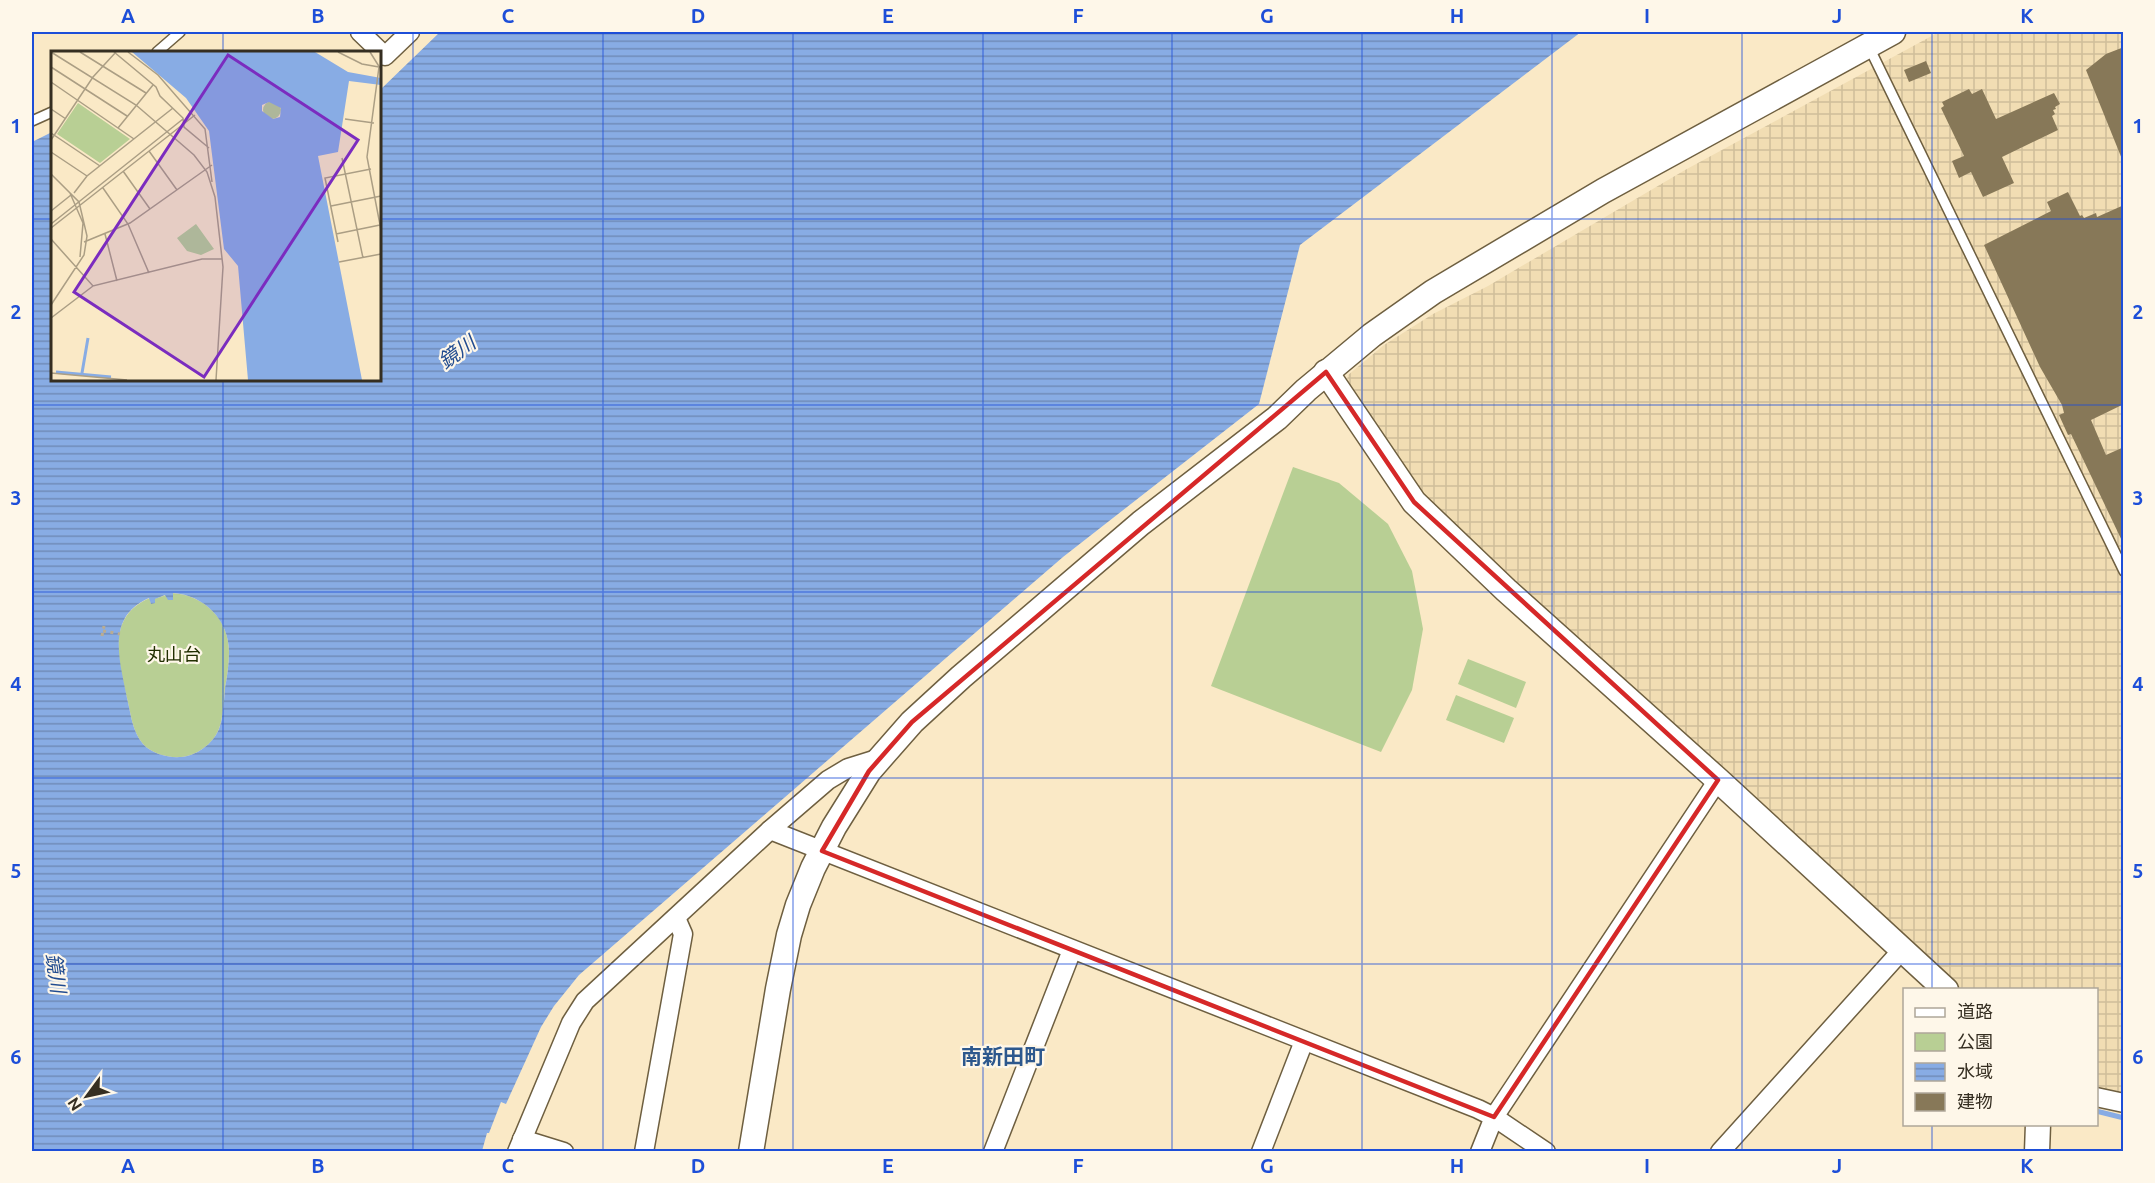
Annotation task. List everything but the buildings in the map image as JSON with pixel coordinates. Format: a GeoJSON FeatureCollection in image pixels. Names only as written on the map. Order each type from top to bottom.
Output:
{"type":"FeatureCollection","features":[{"type":"Feature","properties":{"kind":"street"},"geometry":{"type":"LineString","coordinates":[[360,32],[380,51]]}},
{"type":"Feature","properties":{"kind":"street"},"geometry":{"type":"LineString","coordinates":[[381,52],[385,56],[410,32]]}},
{"type":"Feature","properties":{"kind":"street"},"geometry":{"type":"LineString","coordinates":[[751,1152],[778,988],[798,905],[834,827],[880,758],[912,722],[961,677],[1141,523],[1277,418],[1326,372],[1372,335],[1434,292],[1603,191],[1893,32]]}},
{"type":"Feature","properties":{"kind":"street"},"geometry":{"type":"LineString","coordinates":[[1326,372],[1414,502],[1506,590],[1718,780],[1944,988]]}},
{"type":"Feature","properties":{"kind":"street"},"geometry":{"type":"LineString","coordinates":[[564,1152],[519,1145],[571,1023],[585,1001],[770,830],[828,780],[848,768],[880,758]]}},
{"type":"Feature","properties":{"kind":"street"},"geometry":{"type":"LineString","coordinates":[[1480,1152],[1494,1117],[1718,780]]}},
{"type":"Feature","properties":{"kind":"street"},"geometry":{"type":"LineString","coordinates":[[770,830],[1494,1117],[1546,1152]]}},
{"type":"Feature","properties":{"kind":"street"},"geometry":{"type":"LineString","coordinates":[[644,1152],[683,934],[676,918]]}},
{"type":"Feature","properties":{"kind":"street"},"geometry":{"type":"LineString","coordinates":[[1720,1152],[1903,949]]}},
{"type":"Feature","properties":{"kind":"street"},"geometry":{"type":"LineString","coordinates":[[993,1152],[1072,950]]}},
{"type":"Feature","properties":{"kind":"street"},"geometry":{"type":"LineString","coordinates":[[1261,1152],[1304,1041]]}},
{"type":"Feature","properties":{"kind":"street"},"geometry":{"type":"LineString","coordinates":[[2098,1097],[2124,1103]]}},
{"type":"Feature","properties":{"kind":"street"},"geometry":{"type":"LineString","coordinates":[[2037,1152],[2038,1126]]}},
{"type":"Feature","properties":{"kind":"lane"},"geometry":{"type":"LineString","coordinates":[[158,51],[180,32]]}},
{"type":"Feature","properties":{"kind":"lane"},"geometry":{"type":"LineString","coordinates":[[1868,44],[2122,566]]}},
{"type":"Feature","properties":{"kind":"lane"},"geometry":{"type":"LineString","coordinates":[[32,122],[51,112]]}},
{"type":"Feature","properties":{"kind":"path"},"geometry":{"type":"LineString","coordinates":[[104,626],[102,634],[120,634]]}},
{"type":"Feature","properties":{"kind":"highlighted area"},"geometry":{"type":"Polygon","coordinates":[[[1326,372],[1414,502],[1718,780],[1494,1117],[822,851],[869,771],[912,722],[1326,372]]]}},
{"type":"Feature","properties":{"kind":"shaded area"},"geometry":{"type":"Polygon","coordinates":[[[1939,32],[2123,32],[2123,1096],[2098,1089],[2098,988],[1957,988],[1424,500],[1346,385],[1348,375],[1384,345],[1433,314],[1488,286],[1685,170],[1939,32]]]}},
{"type":"Feature","properties":{"kind":"green space"},"geometry":{"type":"Polygon","coordinates":[[[1293,467],[1339,483],[1388,524],[1412,571],[1423,629],[1412,690],[1381,752],[1211,686],[1293,467]]]}},
{"type":"Feature","properties":{"kind":"green space","name":"丸山台"},"geometry":{"type":"Polygon","coordinates":[[[172,593],[194,598],[212,611],[225,629],[229,652],[219,729],[202,750],[181,757],[156,753],[139,739],[131,716],[119,655],[121,628],[126,616],[136,606],[150,598],[151,604],[154,599],[172,593]]]}},
{"type":"Feature","properties":{"kind":"green space"},"geometry":{"type":"Polygon","coordinates":[[[1468,659],[1526,682],[1516,708],[1458,684],[1468,659]]]}},
{"type":"Feature","properties":{"kind":"green space"},"geometry":{"type":"Polygon","coordinates":[[[1456,695],[1514,718],[1504,743],[1446,720],[1456,695]]]}},
{"type":"Feature","properties":{"kind":"water","name":"鏡川"},"geometry":{"type":"Polygon","coordinates":[[[440,32],[1581,32],[1300,245],[1259,404],[1063,557],[579,975],[554,1006],[541,1027],[506,1104],[501,1102],[489,1133],[487,1133],[482,1151],[32,1151],[32,142],[51,132],[51,381],[381,381],[381,89],[440,32]],[[173,593],[173,600],[168,600],[165,595],[155,599],[155,603],[151,604],[149,598],[135,606],[126,616],[119,641],[121,669],[136,734],[151,750],[171,757],[186,756],[206,746],[217,733],[222,718],[229,661],[228,640],[225,630],[213,611],[195,599],[173,593]]]}},
{"type":"Feature","properties":{"kind":"waterway"},"geometry":{"type":"LineString","coordinates":[[2098,1112],[2124,1118]]}},
{"type":"Feature","properties":{"kind":"district","name":"南新田町"},"geometry":{"type":"Point","coordinates":[1003,1057]}}]}
